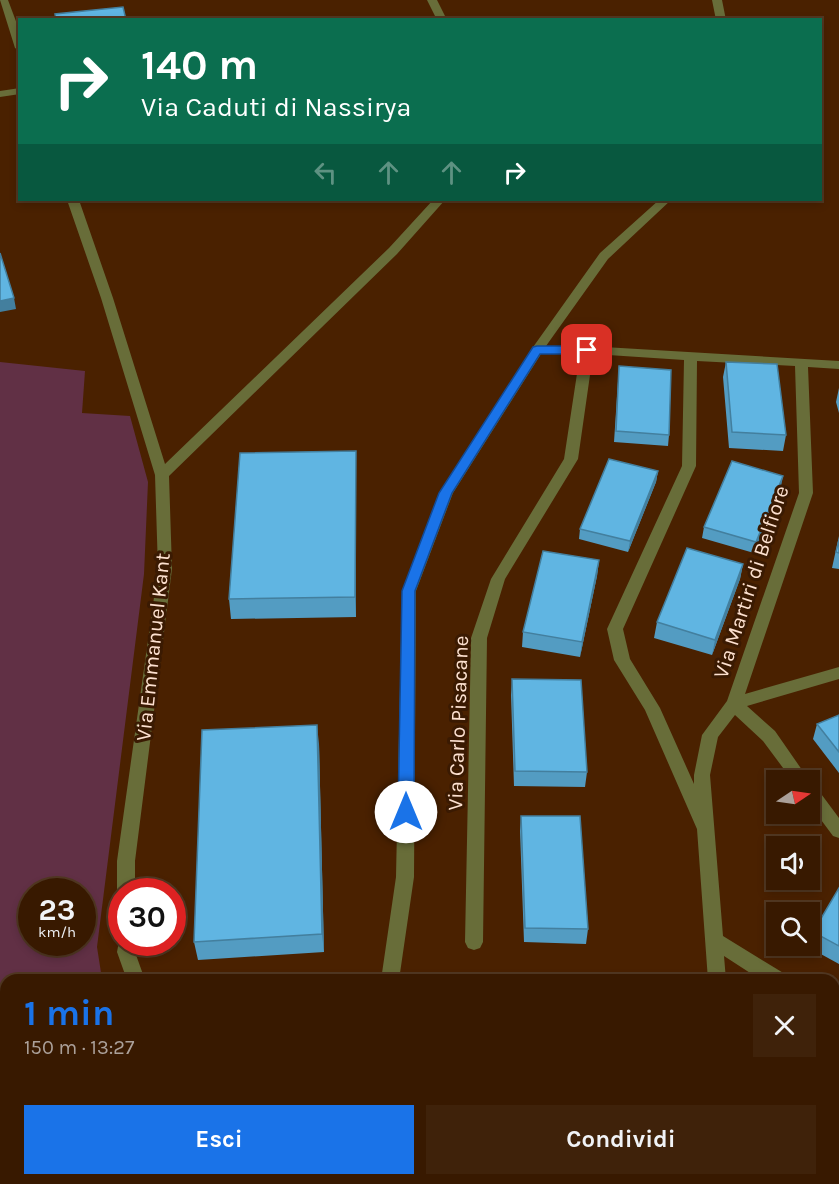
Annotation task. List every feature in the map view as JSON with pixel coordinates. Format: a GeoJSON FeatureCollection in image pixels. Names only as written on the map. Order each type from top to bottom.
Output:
{"type":"FeatureCollection","features":[{"type":"Feature","properties":{"kind":"street"},"geometry":{"type":"LineString","coordinates":[[3,0],[18,42]]}},
{"type":"Feature","properties":{"kind":"street"},"geometry":{"type":"LineString","coordinates":[[432,0],[441,18]]}},
{"type":"Feature","properties":{"kind":"street"},"geometry":{"type":"LineString","coordinates":[[717,0],[721,18]]}},
{"type":"Feature","properties":{"kind":"street"},"geometry":{"type":"LineString","coordinates":[[0,94],[18,91]]}},
{"type":"Feature","properties":{"kind":"street","name":"Via Emmanuel Kant"},"geometry":{"type":"LineString","coordinates":[[73,201],[107,298],[162,475],[165,568],[126,861],[126,878]]}},
{"type":"Feature","properties":{"kind":"street"},"geometry":{"type":"LineString","coordinates":[[162,475],[393,251],[438,201]]}},
{"type":"Feature","properties":{"kind":"street"},"geometry":{"type":"LineString","coordinates":[[391,974],[405,877],[408,591],[446,493],[537,350],[604,256],[664,201]]}},
{"type":"Feature","properties":{"kind":"street"},"geometry":{"type":"LineString","coordinates":[[537,350],[587,350],[839,365]]}},
{"type":"Feature","properties":{"kind":"street","name":"Via Carlo Pisacane"},"geometry":{"type":"LineString","coordinates":[[474,942],[479,638],[498,579],[570,459],[587,350]]}},
{"type":"Feature","properties":{"kind":"street"},"geometry":{"type":"LineString","coordinates":[[691,357],[690,466],[615,629],[622,660],[652,708],[706,829]]}},
{"type":"Feature","properties":{"kind":"street","name":"Via Martiri di Belfiore"},"geometry":{"type":"LineString","coordinates":[[717,974],[702,775],[710,735],[734,704],[806,493],[801,363]]}},
{"type":"Feature","properties":{"kind":"street"},"geometry":{"type":"LineString","coordinates":[[734,704],[839,673]]}},
{"type":"Feature","properties":{"kind":"street"},"geometry":{"type":"LineString","coordinates":[[734,704],[769,736],[794,770]]}},
{"type":"Feature","properties":{"kind":"street"},"geometry":{"type":"LineString","coordinates":[[820,805],[839,831]]}},
{"type":"Feature","properties":{"kind":"street"},"geometry":{"type":"LineString","coordinates":[[714,940],[768,974]]}},
{"type":"Feature","properties":{"kind":"street"},"geometry":{"type":"LineString","coordinates":[[127,956],[134,974]]}},
{"type":"Feature","properties":{"kind":"shaded area"},"geometry":{"type":"Polygon","coordinates":[[[0,362],[85,371],[82,413],[130,416],[148,482],[144,574],[97,947],[101,974],[0,974],[0,362]]]}},
{"type":"Feature","properties":{"kind":"building"},"geometry":{"type":"Polygon","coordinates":[[[123,7],[126,18],[56,18],[55,14],[123,7]]]}},
{"type":"Feature","properties":{"kind":"building"},"geometry":{"type":"Polygon","coordinates":[[[0,253],[14,298],[0,301],[0,253]]]}},
{"type":"Feature","properties":{"kind":"building"},"geometry":{"type":"Polygon","coordinates":[[[726,362],[777,364],[786,435],[732,432],[726,362]]]}},
{"type":"Feature","properties":{"kind":"building"},"geometry":{"type":"Polygon","coordinates":[[[619,366],[671,370],[669,435],[616,431],[619,366]]]}},
{"type":"Feature","properties":{"kind":"building"},"geometry":{"type":"Polygon","coordinates":[[[356,451],[355,597],[229,599],[240,453],[356,451]]]}},
{"type":"Feature","properties":{"kind":"building"},"geometry":{"type":"Polygon","coordinates":[[[609,459],[658,471],[630,541],[580,529],[609,459]]]}},
{"type":"Feature","properties":{"kind":"building"},"geometry":{"type":"Polygon","coordinates":[[[732,461],[783,476],[756,542],[704,527],[732,461]]]}},
{"type":"Feature","properties":{"kind":"building"},"geometry":{"type":"Polygon","coordinates":[[[687,548],[743,564],[715,640],[657,622],[687,548]]]}},
{"type":"Feature","properties":{"kind":"building"},"geometry":{"type":"Polygon","coordinates":[[[543,551],[599,560],[582,642],[523,632],[543,551]]]}},
{"type":"Feature","properties":{"kind":"building"},"geometry":{"type":"Polygon","coordinates":[[[512,679],[581,680],[587,772],[515,771],[512,679]]]}},
{"type":"Feature","properties":{"kind":"building"},"geometry":{"type":"Polygon","coordinates":[[[839,715],[839,752],[817,724],[839,715]]]}},
{"type":"Feature","properties":{"kind":"building"},"geometry":{"type":"Polygon","coordinates":[[[317,725],[322,934],[194,942],[202,730],[317,725]]]}},
{"type":"Feature","properties":{"kind":"building"},"geometry":{"type":"Polygon","coordinates":[[[521,816],[580,816],[588,929],[525,928],[521,816]]]}},
{"type":"Feature","properties":{"kind":"building"},"geometry":{"type":"Polygon","coordinates":[[[839,888],[839,946],[820,936],[820,920],[839,888]]]}},
{"type":"Feature","properties":{"kind":"route"},"geometry":{"type":"LineString","coordinates":[[406,812],[408,591],[446,493],[537,350],[587,350]]}}]}
